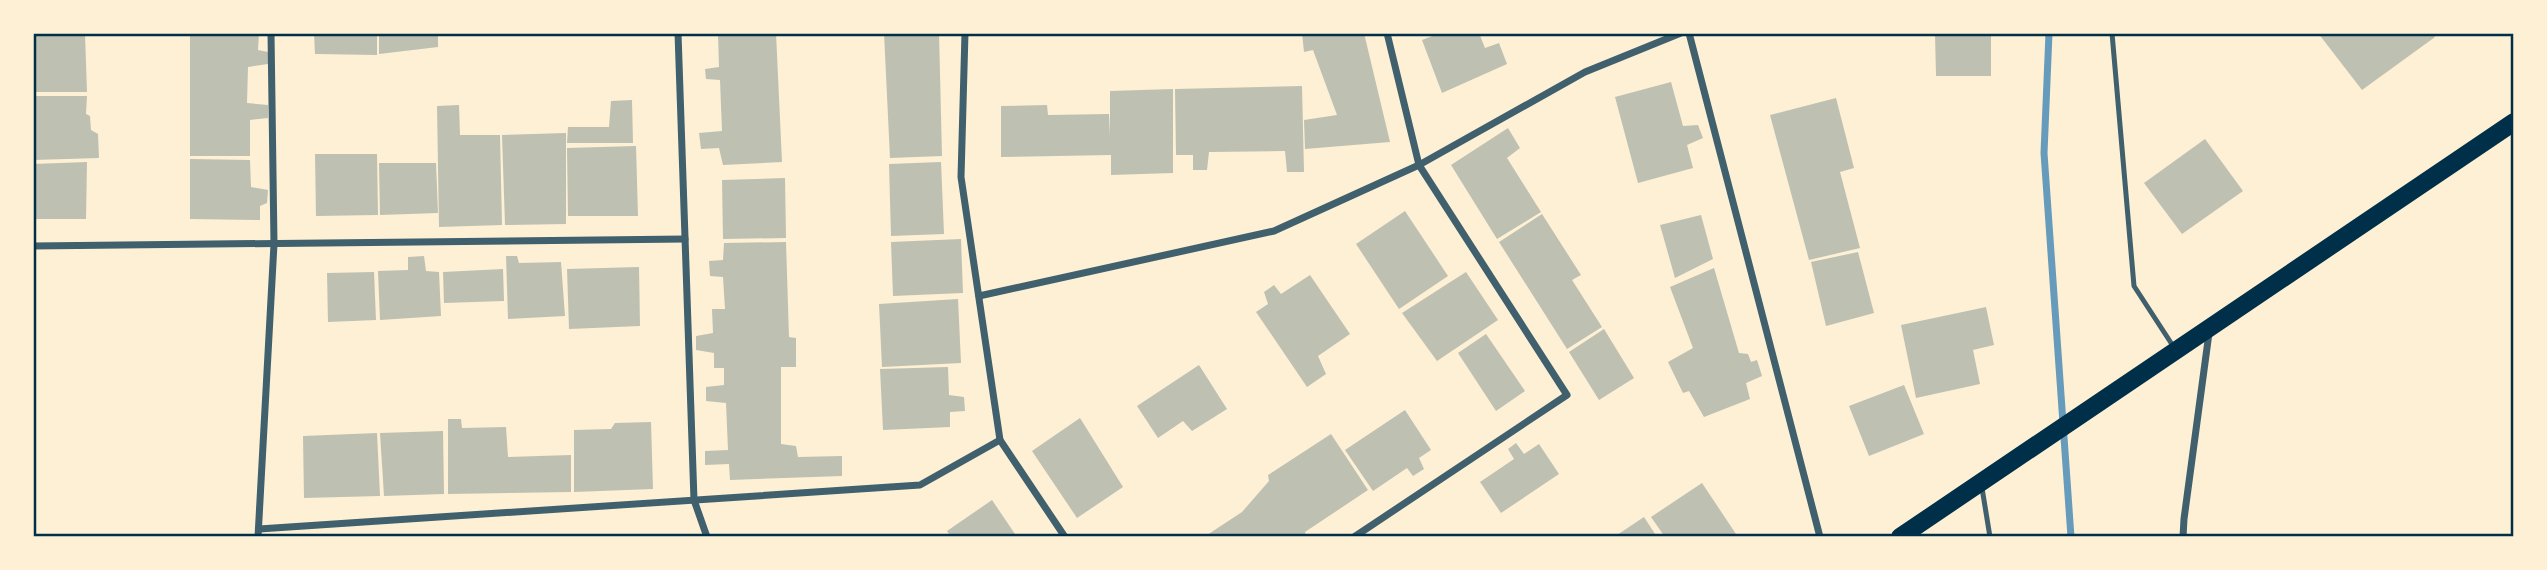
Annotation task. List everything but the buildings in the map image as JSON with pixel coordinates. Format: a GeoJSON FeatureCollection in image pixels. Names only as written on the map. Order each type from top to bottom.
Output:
{"type":"FeatureCollection","features":[{"type":"Feature","properties":{"kind":"highway"},"geometry":{"type":"LineString","coordinates":[[1900,537],[2514,122]]}},
{"type":"Feature","properties":{"kind":"street"},"geometry":{"type":"LineString","coordinates":[[271,33],[274,244],[258,533],[920,485],[1000,440]]}},
{"type":"Feature","properties":{"kind":"street"},"geometry":{"type":"LineString","coordinates":[[678,33],[694,500],[707,537]]}},
{"type":"Feature","properties":{"kind":"street"},"geometry":{"type":"LineString","coordinates":[[965,33],[961,177],[1000,440],[1065,537]]}},
{"type":"Feature","properties":{"kind":"street"},"geometry":{"type":"LineString","coordinates":[[1354,537],[1567,395],[1419,165],[1387,33]]}},
{"type":"Feature","properties":{"kind":"street"},"geometry":{"type":"LineString","coordinates":[[979,296],[1274,231],[1419,165],[1585,72],[1681,33]]}},
{"type":"Feature","properties":{"kind":"street"},"geometry":{"type":"LineString","coordinates":[[1689,33],[1821,537]]}},
{"type":"Feature","properties":{"kind":"street"},"geometry":{"type":"LineString","coordinates":[[33,247],[685,239]]}},
{"type":"Feature","properties":{"kind":"street"},"geometry":{"type":"LineString","coordinates":[[2183,537],[2183,520],[2210,329]]}},
{"type":"Feature","properties":{"kind":"lane"},"geometry":{"type":"LineString","coordinates":[[2112,33],[2134,286],[2176,352]]}},
{"type":"Feature","properties":{"kind":"lane"},"geometry":{"type":"LineString","coordinates":[[1981,483],[1990,537]]}},
{"type":"Feature","properties":{"kind":"waterway"},"geometry":{"type":"LineString","coordinates":[[2049,33],[2044,153],[2071,537]]}}]}
